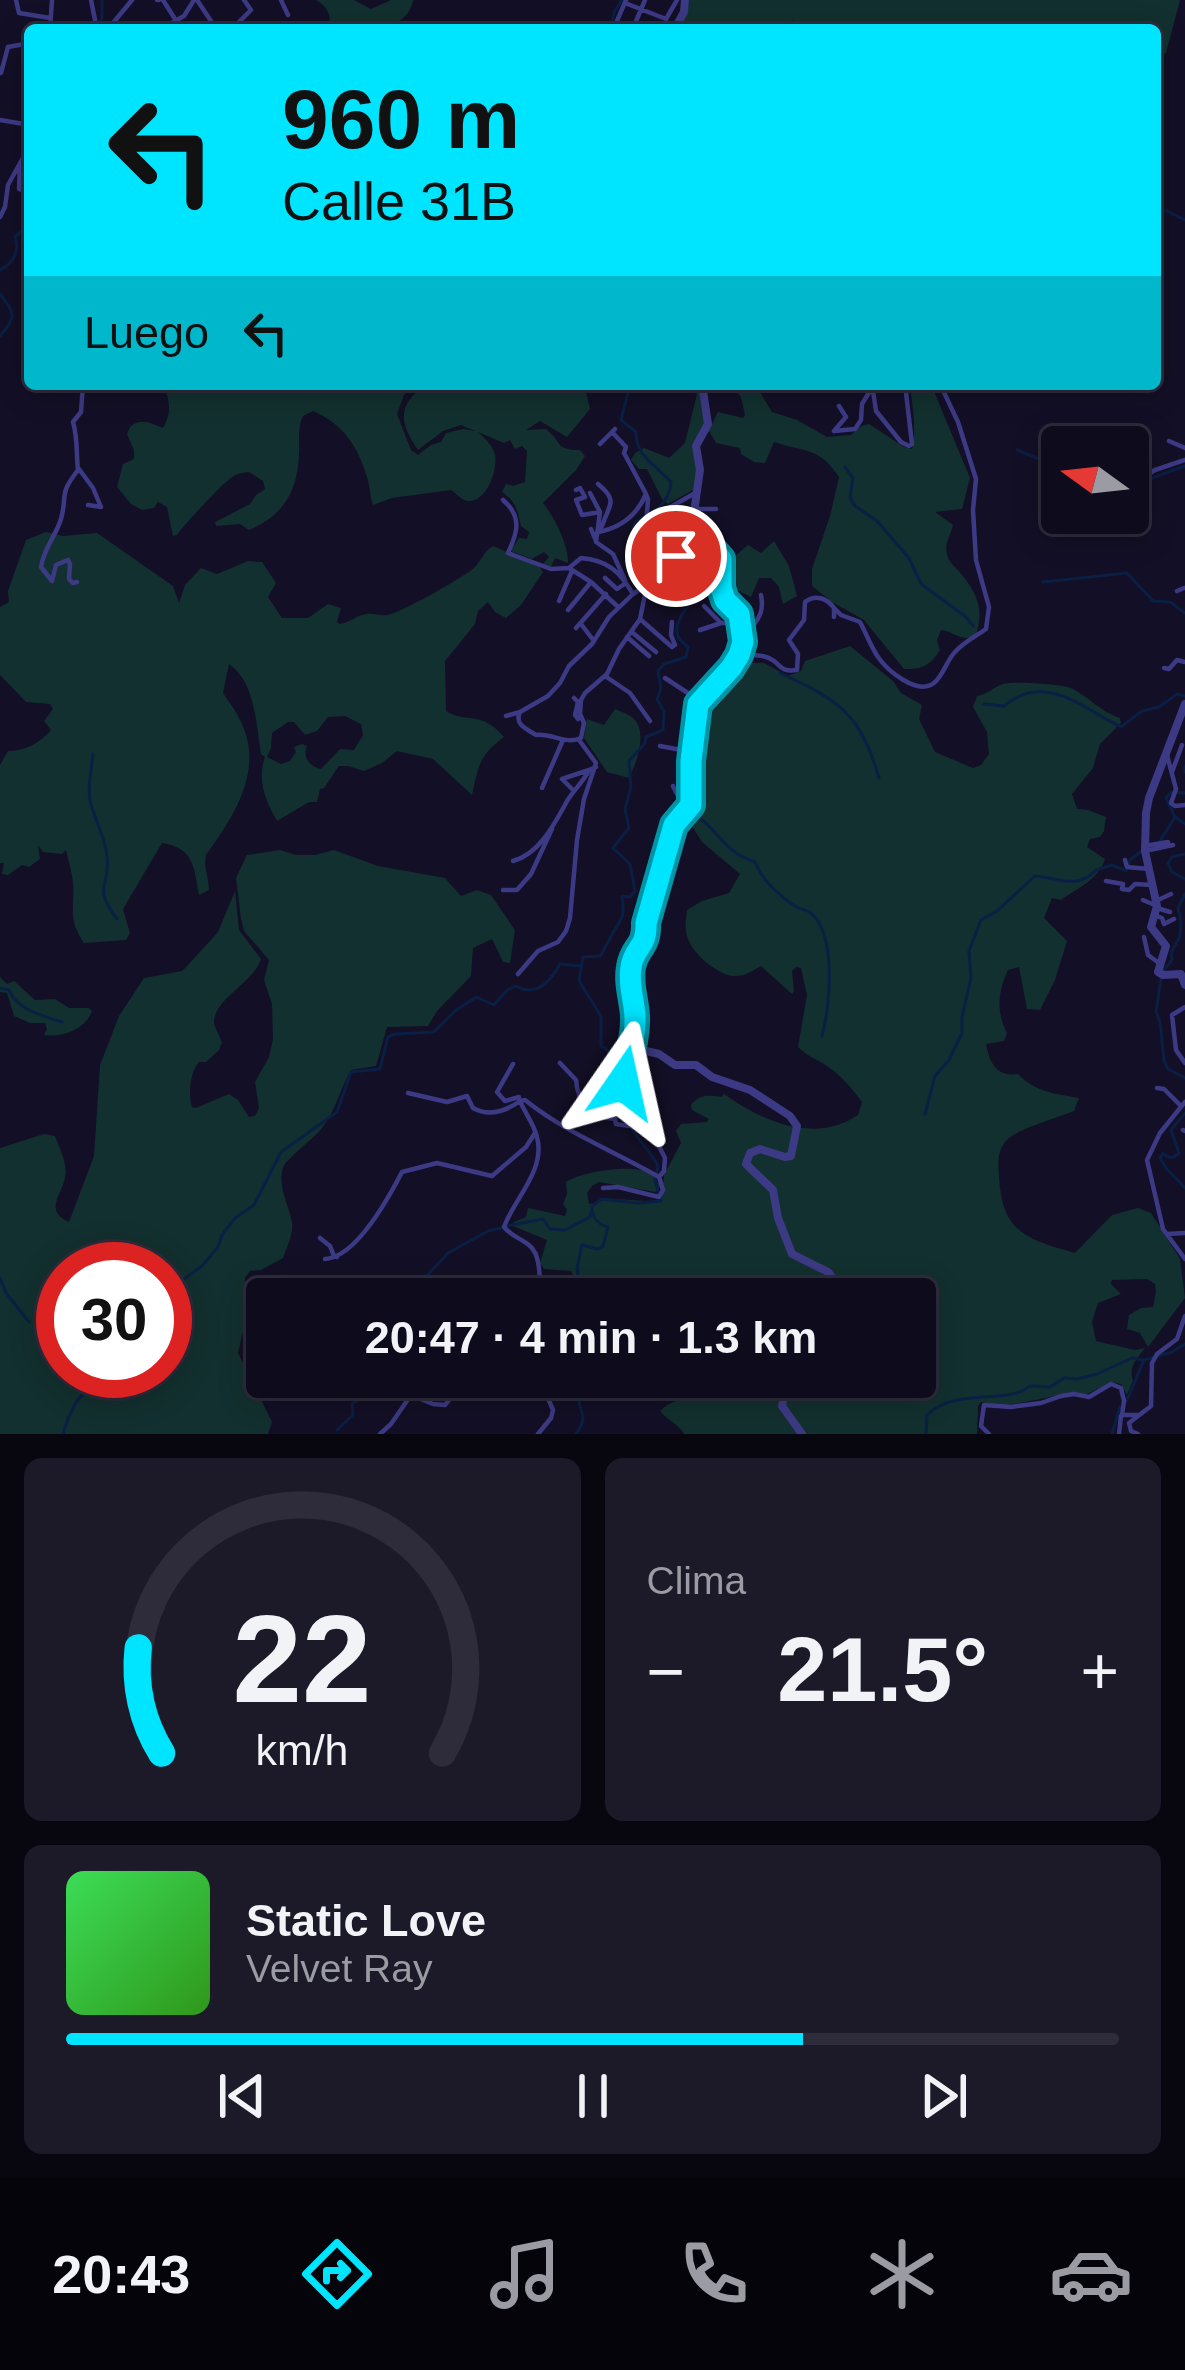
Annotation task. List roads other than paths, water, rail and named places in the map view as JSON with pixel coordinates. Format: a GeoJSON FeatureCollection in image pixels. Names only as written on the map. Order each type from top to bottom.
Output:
{"type":"FeatureCollection","features":[{"type":"Feature","properties":{"kind":"street"},"geometry":{"type":"LineString","coordinates":[[16,0],[19,13],[50,18]]}},
{"type":"Feature","properties":{"kind":"street"},"geometry":{"type":"LineString","coordinates":[[50,24],[52,0]]}},
{"type":"Feature","properties":{"kind":"street"},"geometry":{"type":"LineString","coordinates":[[159,0],[175,19]]}},
{"type":"Feature","properties":{"kind":"street"},"geometry":{"type":"LineString","coordinates":[[237,24],[251,10],[244,0]]}},
{"type":"Feature","properties":{"kind":"street"},"geometry":{"type":"LineString","coordinates":[[280,0],[288,15]]}},
{"type":"Feature","properties":{"kind":"street"},"geometry":{"type":"LineString","coordinates":[[638,24],[645,0]]}},
{"type":"Feature","properties":{"kind":"street"},"geometry":{"type":"LineString","coordinates":[[625,2],[666,19],[670,8],[681,0]]}},
{"type":"Feature","properties":{"kind":"street"},"geometry":{"type":"LineString","coordinates":[[168,24],[198,1]]}},
{"type":"Feature","properties":{"kind":"street"},"geometry":{"type":"LineString","coordinates":[[1,73],[8,47],[24,44]]}},
{"type":"Feature","properties":{"kind":"street"},"geometry":{"type":"LineString","coordinates":[[0,120],[24,124]]}},
{"type":"Feature","properties":{"kind":"street"},"geometry":{"type":"LineString","coordinates":[[24,152],[19,188],[24,190]]}},
{"type":"Feature","properties":{"kind":"street"},"geometry":{"type":"LineString","coordinates":[[0,217],[8,184],[21,163]]}},
{"type":"Feature","properties":{"kind":"street"},"geometry":{"type":"LineString","coordinates":[[82,390],[81,412],[73,420],[78,439],[75,455],[101,507],[88,505]]}},
{"type":"Feature","properties":{"kind":"street"},"geometry":{"type":"LineString","coordinates":[[506,716],[548,696],[619,608],[664,572],[693,540],[700,470],[696,446],[709,418],[703,390]]}},
{"type":"Feature","properties":{"kind":"street"},"geometry":{"type":"LineString","coordinates":[[839,406],[846,417],[834,431],[855,429],[869,390]]}},
{"type":"Feature","properties":{"kind":"street"},"geometry":{"type":"LineString","coordinates":[[873,390],[876,411],[909,446],[906,390]]}},
{"type":"Feature","properties":{"kind":"street"},"geometry":{"type":"LineString","coordinates":[[742,645],[770,657],[782,669],[797,670],[798,655],[789,640],[804,620],[805,602],[820,598],[841,615],[860,622],[878,658],[895,674],[929,687],[955,652],[986,629],[988,608],[975,543],[976,479],[943,390]]}},
{"type":"Feature","properties":{"kind":"street"},"geometry":{"type":"LineString","coordinates":[[600,444],[613,430],[626,447],[617,457]]}},
{"type":"Feature","properties":{"kind":"street"},"geometry":{"type":"LineString","coordinates":[[1169,441],[1185,448]]}},
{"type":"Feature","properties":{"kind":"street"},"geometry":{"type":"LineString","coordinates":[[624,451],[646,494],[644,522],[716,509]]}},
{"type":"Feature","properties":{"kind":"street"},"geometry":{"type":"LineString","coordinates":[[1149,474],[1185,460]]}},
{"type":"Feature","properties":{"kind":"street"},"geometry":{"type":"LineString","coordinates":[[77,582],[69,579],[68,560],[56,565],[52,581],[41,567],[61,520],[65,489],[79,469]]}},
{"type":"Feature","properties":{"kind":"street"},"geometry":{"type":"LineString","coordinates":[[594,531],[604,526],[611,506],[607,492],[598,484]]}},
{"type":"Feature","properties":{"kind":"street"},"geometry":{"type":"LineString","coordinates":[[576,490],[580,488],[600,512]]}},
{"type":"Feature","properties":{"kind":"street"},"geometry":{"type":"LineString","coordinates":[[668,509],[697,492]]}},
{"type":"Feature","properties":{"kind":"street"},"geometry":{"type":"LineString","coordinates":[[594,531],[615,529],[637,511],[646,494]]}},
{"type":"Feature","properties":{"kind":"street"},"geometry":{"type":"LineString","coordinates":[[587,495],[574,501],[584,516],[600,512]]}},
{"type":"Feature","properties":{"kind":"street"},"geometry":{"type":"LineString","coordinates":[[587,495],[589,505]]}},
{"type":"Feature","properties":{"kind":"street"},"geometry":{"type":"LineString","coordinates":[[502,500],[516,518],[516,538],[508,553],[550,569],[570,570],[619,608]]}},
{"type":"Feature","properties":{"kind":"street"},"geometry":{"type":"LineString","coordinates":[[600,512],[596,541],[614,554],[634,594]]}},
{"type":"Feature","properties":{"kind":"street"},"geometry":{"type":"LineString","coordinates":[[693,540],[721,559],[721,588],[742,645]]}},
{"type":"Feature","properties":{"kind":"street"},"geometry":{"type":"LineString","coordinates":[[559,601],[570,570],[581,557],[600,560],[626,581]]}},
{"type":"Feature","properties":{"kind":"street"},"geometry":{"type":"LineString","coordinates":[[664,572],[680,580]]}},
{"type":"Feature","properties":{"kind":"street"},"geometry":{"type":"LineString","coordinates":[[664,572],[669,586]]}},
{"type":"Feature","properties":{"kind":"street"},"geometry":{"type":"LineString","coordinates":[[605,578],[617,589],[626,581]]}},
{"type":"Feature","properties":{"kind":"street"},"geometry":{"type":"LineString","coordinates":[[568,610],[591,582]]}},
{"type":"Feature","properties":{"kind":"street"},"geometry":{"type":"LineString","coordinates":[[579,740],[584,722],[581,700],[605,676],[640,619],[646,585]]}},
{"type":"Feature","properties":{"kind":"street"},"geometry":{"type":"LineString","coordinates":[[595,641],[579,626],[606,594]]}},
{"type":"Feature","properties":{"kind":"street"},"geometry":{"type":"LineString","coordinates":[[658,1177],[665,1159],[623,1083],[635,1012],[632,961],[647,937],[646,923],[667,835],[692,802],[696,711],[731,668],[760,618],[760,595]]}},
{"type":"Feature","properties":{"kind":"street"},"geometry":{"type":"LineString","coordinates":[[704,606],[721,623]]}},
{"type":"Feature","properties":{"kind":"street"},"geometry":{"type":"LineString","coordinates":[[834,608],[834,617]]}},
{"type":"Feature","properties":{"kind":"street"},"geometry":{"type":"LineString","coordinates":[[700,630],[735,617]]}},
{"type":"Feature","properties":{"kind":"street"},"geometry":{"type":"LineString","coordinates":[[725,634],[735,617]]}},
{"type":"Feature","properties":{"kind":"street"},"geometry":{"type":"LineString","coordinates":[[640,619],[672,647],[672,622]]}},
{"type":"Feature","properties":{"kind":"street"},"geometry":{"type":"LineString","coordinates":[[629,634],[653,654]]}},
{"type":"Feature","properties":{"kind":"street"},"geometry":{"type":"LineString","coordinates":[[1164,668],[1177,660],[1185,662]]}},
{"type":"Feature","properties":{"kind":"street"},"geometry":{"type":"LineString","coordinates":[[605,676],[630,693],[650,721]]}},
{"type":"Feature","properties":{"kind":"street"},"geometry":{"type":"LineString","coordinates":[[664,678],[700,701]]}},
{"type":"Feature","properties":{"kind":"street"},"geometry":{"type":"LineString","coordinates":[[574,698],[578,719]]}},
{"type":"Feature","properties":{"kind":"street"},"geometry":{"type":"LineString","coordinates":[[1172,773],[1182,743],[1185,704]]}},
{"type":"Feature","properties":{"kind":"street"},"geometry":{"type":"LineString","coordinates":[[520,712],[522,727],[536,735],[579,740]]}},
{"type":"Feature","properties":{"kind":"street"},"geometry":{"type":"LineString","coordinates":[[542,788],[562,740]]}},
{"type":"Feature","properties":{"kind":"street"},"geometry":{"type":"LineString","coordinates":[[503,890],[517,890],[531,874],[566,803],[592,769],[596,761],[579,740]]}},
{"type":"Feature","properties":{"kind":"street"},"geometry":{"type":"LineString","coordinates":[[1182,743],[1167,755],[1150,798],[1144,848],[1153,931],[1166,946],[1159,974],[1180,974],[1185,985]]}},
{"type":"Feature","properties":{"kind":"street"},"geometry":{"type":"LineString","coordinates":[[660,746],[692,752]]}},
{"type":"Feature","properties":{"kind":"street"},"geometry":{"type":"LineString","coordinates":[[1167,755],[1175,792],[1171,803],[1183,806],[1181,817]]}},
{"type":"Feature","properties":{"kind":"street"},"geometry":{"type":"LineString","coordinates":[[572,789],[562,779],[592,769]]}},
{"type":"Feature","properties":{"kind":"street"},"geometry":{"type":"LineString","coordinates":[[518,974],[538,951],[558,942],[566,931],[592,769]]}},
{"type":"Feature","properties":{"kind":"street"},"geometry":{"type":"LineString","coordinates":[[673,786],[692,802]]}},
{"type":"Feature","properties":{"kind":"street"},"geometry":{"type":"LineString","coordinates":[[513,861],[529,854],[552,828]]}},
{"type":"Feature","properties":{"kind":"street"},"geometry":{"type":"LineString","coordinates":[[1144,848],[1170,843]]}},
{"type":"Feature","properties":{"kind":"street"},"geometry":{"type":"LineString","coordinates":[[1125,860],[1127,867],[1149,869]]}},
{"type":"Feature","properties":{"kind":"street"},"geometry":{"type":"LineString","coordinates":[[1106,881],[1129,890],[1135,884],[1172,915],[1164,924],[1152,900]]}},
{"type":"Feature","properties":{"kind":"street"},"geometry":{"type":"LineString","coordinates":[[1152,900],[1171,894]]}},
{"type":"Feature","properties":{"kind":"street"},"geometry":{"type":"LineString","coordinates":[[1144,938],[1148,955],[1159,963]]}},
{"type":"Feature","properties":{"kind":"street"},"geometry":{"type":"LineString","coordinates":[[1185,1007],[1172,1017],[1176,1050],[1185,1063]]}},
{"type":"Feature","properties":{"kind":"street"},"geometry":{"type":"LineString","coordinates":[[632,1048],[658,1054],[676,1066],[696,1065],[712,1077],[750,1090],[790,1116],[797,1126],[791,1156],[760,1149],[749,1153],[746,1164],[773,1190],[792,1253],[833,1278]]}},
{"type":"Feature","properties":{"kind":"street"},"geometry":{"type":"LineString","coordinates":[[560,1063],[576,1080],[584,1107],[596,1114],[615,1119],[616,1124],[632,1125],[639,1120],[640,1108]]}},
{"type":"Feature","properties":{"kind":"street"},"geometry":{"type":"LineString","coordinates":[[513,1064],[497,1093],[505,1101],[525,1100],[594,1146],[658,1177]]}},
{"type":"Feature","properties":{"kind":"street"},"geometry":{"type":"LineString","coordinates":[[1157,1088],[1183,1104],[1160,1133],[1147,1160],[1163,1229],[1185,1259]]}},
{"type":"Feature","properties":{"kind":"street"},"geometry":{"type":"LineString","coordinates":[[408,1093],[447,1102],[466,1096],[473,1108],[483,1112],[506,1110],[520,1099]]}},
{"type":"Feature","properties":{"kind":"street"},"geometry":{"type":"LineString","coordinates":[[520,1099],[539,1141],[531,1176],[504,1226],[532,1248],[540,1278]]}},
{"type":"Feature","properties":{"kind":"street"},"geometry":{"type":"LineString","coordinates":[[325,1259],[337,1257],[373,1222],[402,1172],[437,1163],[492,1176],[526,1148],[535,1132]]}},
{"type":"Feature","properties":{"kind":"street"},"geometry":{"type":"LineString","coordinates":[[603,1188],[660,1196],[658,1177]]}},
{"type":"Feature","properties":{"kind":"street"},"geometry":{"type":"LineString","coordinates":[[1166,1234],[1185,1233]]}},
{"type":"Feature","properties":{"kind":"street"},"geometry":{"type":"LineString","coordinates":[[320,1238],[337,1257]]}},
{"type":"Feature","properties":{"kind":"street"},"geometry":{"type":"LineString","coordinates":[[1138,1434],[1131,1432],[1130,1421],[1150,1406],[1155,1358],[1177,1339],[1185,1316]]}},
{"type":"Feature","properties":{"kind":"street"},"geometry":{"type":"LineString","coordinates":[[989,1434],[981,1425],[984,1405],[1004,1408],[1061,1396],[1089,1397],[1111,1384],[1121,1388],[1124,1401],[1119,1434]]}},
{"type":"Feature","properties":{"kind":"street"},"geometry":{"type":"LineString","coordinates":[[380,1434],[409,1398]]}},
{"type":"Feature","properties":{"kind":"street"},"geometry":{"type":"LineString","coordinates":[[418,1398],[445,1405],[450,1398]]}},
{"type":"Feature","properties":{"kind":"street"},"geometry":{"type":"LineString","coordinates":[[538,1434],[553,1413],[549,1398]]}},
{"type":"Feature","properties":{"kind":"street"},"geometry":{"type":"LineString","coordinates":[[784,1398],[782,1406],[802,1434]]}},
{"type":"Feature","properties":{"kind":"street"},"geometry":{"type":"LineString","coordinates":[[1121,1415],[1138,1415]]}},
{"type":"Feature","properties":{"kind":"waterway"},"geometry":{"type":"LineString","coordinates":[[100,24],[102,0]]}},
{"type":"Feature","properties":{"kind":"waterway"},"geometry":{"type":"LineString","coordinates":[[611,24],[622,0]]}},
{"type":"Feature","properties":{"kind":"waterway"},"geometry":{"type":"LineString","coordinates":[[1161,210],[1185,220]]}},
{"type":"Feature","properties":{"kind":"waterway"},"geometry":{"type":"LineString","coordinates":[[0,270],[14,256],[15,237],[24,229]]}},
{"type":"Feature","properties":{"kind":"waterway"},"geometry":{"type":"LineString","coordinates":[[0,294],[12,315],[0,336]]}},
{"type":"Feature","properties":{"kind":"waterway"},"geometry":{"type":"LineString","coordinates":[[578,1278],[582,1245],[603,1246],[608,1227],[596,1220],[592,1206],[602,1199],[661,1201],[655,1180],[658,1166],[630,1127],[623,1097],[608,1083],[611,1052],[601,1046],[601,1016],[579,981],[583,957],[600,956],[621,920],[622,896],[630,897],[635,891],[630,864],[613,848],[629,828],[625,809],[631,787],[629,761],[646,737],[663,730],[658,671],[686,657],[688,647],[678,637],[677,626],[700,588],[703,573],[699,553],[688,543],[641,538],[633,529],[635,522],[664,502],[671,482],[643,454],[636,432],[621,420],[628,390]]}},
{"type":"Feature","properties":{"kind":"waterway"},"geometry":{"type":"LineString","coordinates":[[1017,450],[1041,460]]}},
{"type":"Feature","properties":{"kind":"waterway"},"geometry":{"type":"LineString","coordinates":[[1149,479],[1185,466]]}},
{"type":"Feature","properties":{"kind":"waterway"},"geometry":{"type":"LineString","coordinates":[[845,467],[853,478],[850,497],[855,506],[877,521],[909,558],[921,584],[973,626]]}},
{"type":"Feature","properties":{"kind":"waterway"},"geometry":{"type":"LineString","coordinates":[[1043,582],[1127,573],[1153,601],[1170,602],[1185,613]]}},
{"type":"Feature","properties":{"kind":"waterway"},"geometry":{"type":"LineString","coordinates":[[780,673],[844,711],[864,738],[879,778]]}},
{"type":"Feature","properties":{"kind":"waterway"},"geometry":{"type":"LineString","coordinates":[[984,704],[1004,706],[1020,696],[1049,693],[1121,727],[1177,694],[1185,696]]}},
{"type":"Feature","properties":{"kind":"waterway"},"geometry":{"type":"LineString","coordinates":[[93,754],[90,801],[108,867],[103,892],[117,919]]}},
{"type":"Feature","properties":{"kind":"waterway"},"geometry":{"type":"LineString","coordinates":[[1185,766],[1185,772]]}},
{"type":"Feature","properties":{"kind":"waterway"},"geometry":{"type":"LineString","coordinates":[[1185,793],[1171,792],[1166,798],[1175,817],[1185,824]]}},
{"type":"Feature","properties":{"kind":"waterway"},"geometry":{"type":"LineString","coordinates":[[690,812],[733,851],[755,862],[776,891],[819,923],[829,972],[822,1036]]}},
{"type":"Feature","properties":{"kind":"waterway"},"geometry":{"type":"LineString","coordinates":[[1160,841],[1174,819]]}},
{"type":"Feature","properties":{"kind":"waterway"},"geometry":{"type":"LineString","coordinates":[[925,1114],[935,1076],[962,1033],[971,978],[969,951],[981,920],[1035,876],[1075,881],[1112,865],[1126,871],[1130,860],[1143,850]]}},
{"type":"Feature","properties":{"kind":"waterway"},"geometry":{"type":"LineString","coordinates":[[1185,854],[1168,863],[1172,872],[1185,879]]}},
{"type":"Feature","properties":{"kind":"waterway"},"geometry":{"type":"LineString","coordinates":[[1162,972],[1179,938],[1178,908],[1185,894]]}},
{"type":"Feature","properties":{"kind":"waterway"},"geometry":{"type":"LineString","coordinates":[[192,1273],[218,1247],[235,1218],[254,1205],[281,1152],[337,1112],[351,1072],[380,1069],[388,1037],[434,1032],[476,997],[494,1005],[512,987],[539,987],[560,964],[581,966]]}},
{"type":"Feature","properties":{"kind":"waterway"},"geometry":{"type":"LineString","coordinates":[[1161,979],[1156,1012],[1164,1061],[1168,1069],[1185,1078]]}},
{"type":"Feature","properties":{"kind":"waterway"},"geometry":{"type":"LineString","coordinates":[[0,988],[9,990],[31,1011],[62,1022]]}},
{"type":"Feature","properties":{"kind":"waterway"},"geometry":{"type":"LineString","coordinates":[[1185,1113],[1171,1130],[1179,1153],[1174,1157],[1163,1153],[1160,1158],[1185,1188]]}},
{"type":"Feature","properties":{"kind":"waterway"},"geometry":{"type":"LineString","coordinates":[[507,1226],[543,1219],[550,1229],[565,1230],[591,1212]]}},
{"type":"Feature","properties":{"kind":"waterway"},"geometry":{"type":"LineString","coordinates":[[425,1278],[448,1253],[501,1228]]}},
{"type":"Feature","properties":{"kind":"waterway"},"geometry":{"type":"LineString","coordinates":[[0,1278],[29,1322]]}},
{"type":"Feature","properties":{"kind":"waterway"},"geometry":{"type":"LineString","coordinates":[[1126,1401],[1144,1360],[1185,1344]]}},
{"type":"Feature","properties":{"kind":"waterway"},"geometry":{"type":"LineString","coordinates":[[926,1434],[927,1415],[952,1401],[1009,1395],[1030,1386],[1050,1387],[1064,1378],[1097,1374],[1132,1358],[1144,1360]]}},
{"type":"Feature","properties":{"kind":"waterway"},"geometry":{"type":"LineString","coordinates":[[63,1434],[80,1398]]}},
{"type":"Feature","properties":{"kind":"waterway"},"geometry":{"type":"LineString","coordinates":[[337,1430],[353,1415],[352,1404],[361,1398]]}},
{"type":"Feature","properties":{"kind":"waterway"},"geometry":{"type":"LineString","coordinates":[[576,1434],[583,1417],[579,1398]]}},
{"type":"Feature","properties":{"kind":"waterway"},"geometry":{"type":"LineString","coordinates":[[1112,1434],[1120,1407]]}}]}
